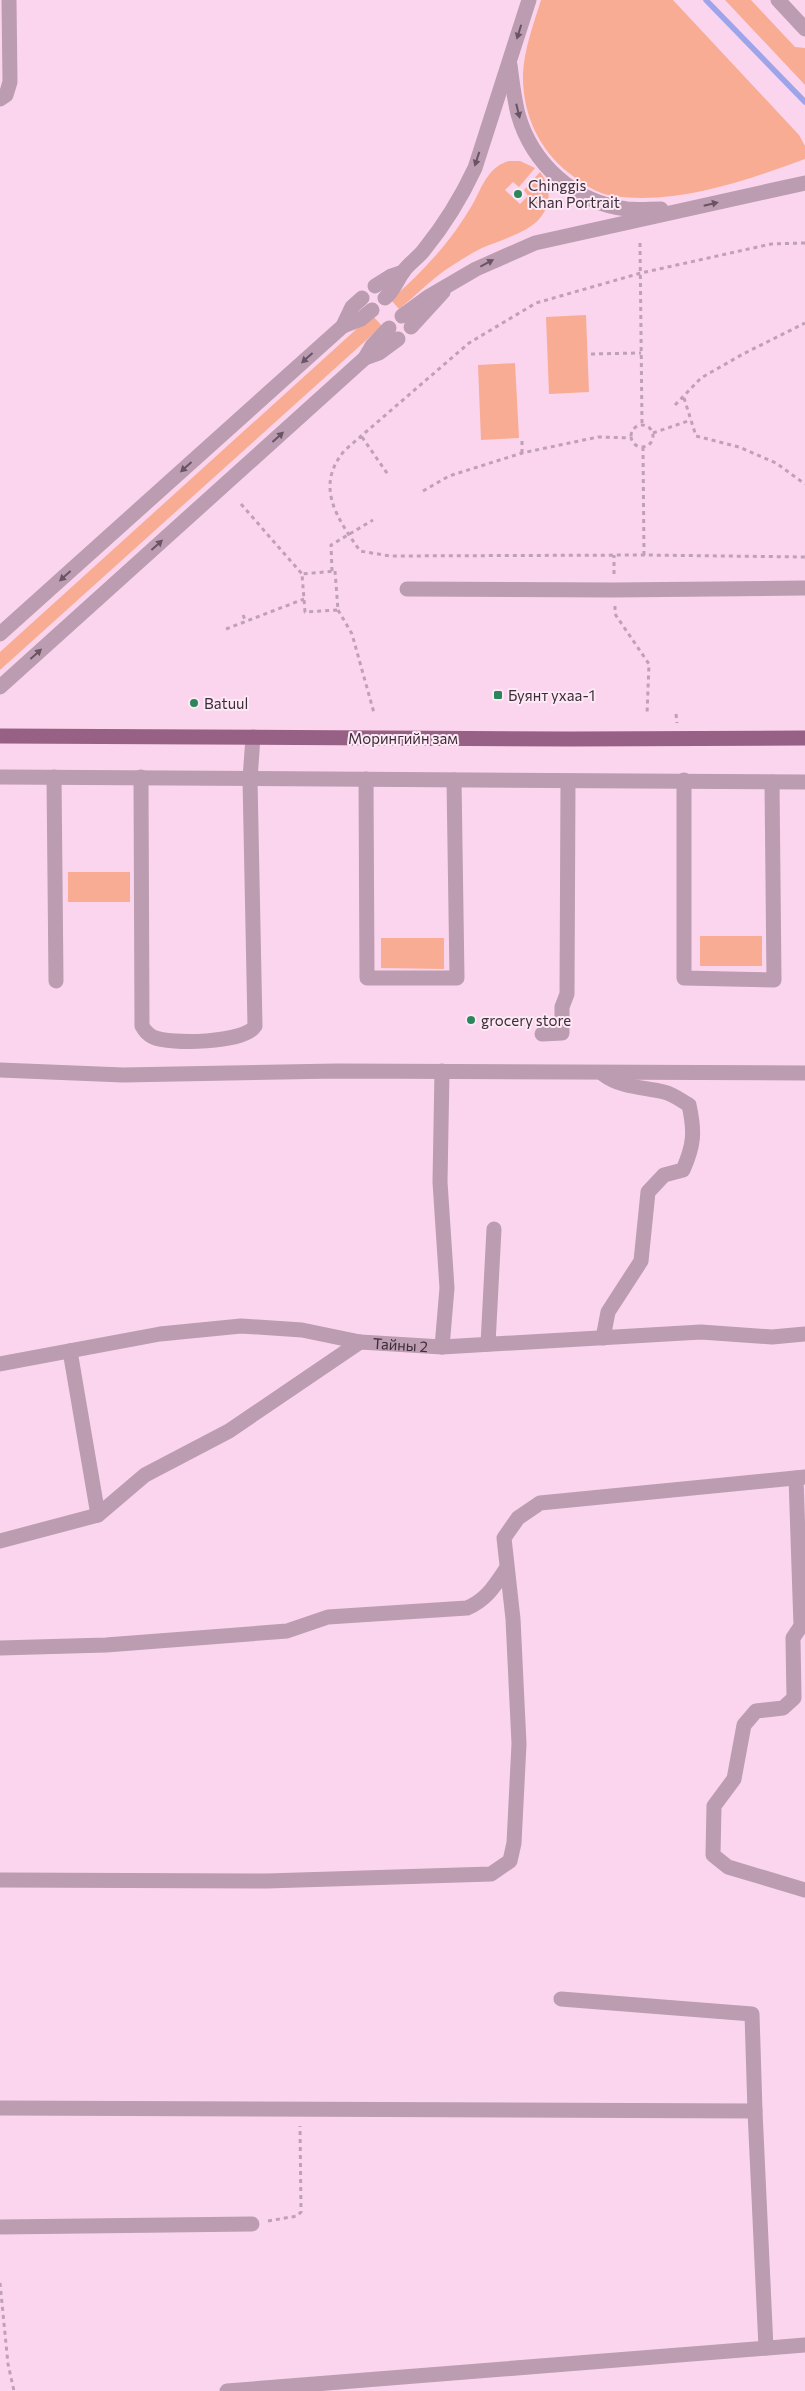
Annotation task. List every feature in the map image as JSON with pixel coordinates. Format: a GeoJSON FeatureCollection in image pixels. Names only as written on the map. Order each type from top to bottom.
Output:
{"type":"FeatureCollection","features":[{"type":"Feature","properties":{"kind":"main road","name":"Морингийн зам"},"geometry":{"type":"LineString","coordinates":[[0,736],[570,739],[805,738]]}},
{"type":"Feature","properties":{"kind":"street"},"geometry":{"type":"LineString","coordinates":[[0,100],[6,95],[10,82],[5,25],[9,0]]}},
{"type":"Feature","properties":{"kind":"street"},"geometry":{"type":"LineString","coordinates":[[385,298],[397,285],[403,272],[419,257],[452,214],[475,168],[529,0]]}},
{"type":"Feature","properties":{"kind":"street"},"geometry":{"type":"LineString","coordinates":[[778,0],[805,29]]}},
{"type":"Feature","properties":{"kind":"street"},"geometry":{"type":"LineString","coordinates":[[509,63],[518,114],[530,143],[547,168],[570,188],[597,202],[626,208],[687,210]]}},
{"type":"Feature","properties":{"kind":"street"},"geometry":{"type":"LineString","coordinates":[[406,322],[428,297],[493,260],[535,243],[687,210],[802,182]]}},
{"type":"Feature","properties":{"kind":"street"},"geometry":{"type":"LineString","coordinates":[[375,286],[391,276],[403,272]]}},
{"type":"Feature","properties":{"kind":"street"},"geometry":{"type":"LineString","coordinates":[[343,326],[352,307],[362,298]]}},
{"type":"Feature","properties":{"kind":"street"},"geometry":{"type":"LineString","coordinates":[[0,634],[343,326],[361,319],[372,310]]}},
{"type":"Feature","properties":{"kind":"street"},"geometry":{"type":"LineString","coordinates":[[0,687],[365,358],[383,350],[393,334]]}},
{"type":"Feature","properties":{"kind":"street"},"geometry":{"type":"LineString","coordinates":[[407,589],[614,590],[805,588]]}},
{"type":"Feature","properties":{"kind":"street"},"geometry":{"type":"LineString","coordinates":[[141,777],[142,1026],[146,1033],[154,1038],[192,1040],[242,1036],[252,1032],[255,1026],[250,779],[253,737]]}},
{"type":"Feature","properties":{"kind":"street"},"geometry":{"type":"LineString","coordinates":[[0,777],[805,782]]}},
{"type":"Feature","properties":{"kind":"street"},"geometry":{"type":"LineString","coordinates":[[54,777],[56,981]]}},
{"type":"Feature","properties":{"kind":"street"},"geometry":{"type":"LineString","coordinates":[[366,779],[367,978],[457,978],[454,780]]}},
{"type":"Feature","properties":{"kind":"street"},"geometry":{"type":"LineString","coordinates":[[684,780],[684,978],[774,980],[772,782]]}},
{"type":"Feature","properties":{"kind":"street"},"geometry":{"type":"LineString","coordinates":[[542,1034],[562,1033],[562,1007],[567,994],[568,781]]}},
{"type":"Feature","properties":{"kind":"street"},"geometry":{"type":"LineString","coordinates":[[0,1070],[123,1075],[442,1071],[805,1073]]}},
{"type":"Feature","properties":{"kind":"street"},"geometry":{"type":"LineString","coordinates":[[442,1071],[440,1182],[447,1288],[442,1347]]}},
{"type":"Feature","properties":{"kind":"street"},"geometry":{"type":"LineString","coordinates":[[601,1072],[610,1079],[631,1086],[667,1092],[689,1105],[693,1124],[692,1148],[683,1170],[664,1175],[648,1192],[640,1262],[608,1312],[603,1338]]}},
{"type":"Feature","properties":{"kind":"street"},"geometry":{"type":"LineString","coordinates":[[488,1344],[494,1229]]}},
{"type":"Feature","properties":{"kind":"street","name":"Тайны 2"},"geometry":{"type":"LineString","coordinates":[[0,1364],[160,1334],[241,1326],[302,1330],[360,1342],[442,1347],[701,1332],[772,1337],[805,1334]]}},
{"type":"Feature","properties":{"kind":"street"},"geometry":{"type":"LineString","coordinates":[[0,1540],[98,1515],[145,1475],[229,1431],[360,1342]]}},
{"type":"Feature","properties":{"kind":"street"},"geometry":{"type":"LineString","coordinates":[[70,1351],[98,1515]]}},
{"type":"Feature","properties":{"kind":"street"},"geometry":{"type":"LineString","coordinates":[[0,1880],[267,1881],[491,1874],[510,1862],[515,1833],[519,1744],[513,1619],[504,1538],[518,1518],[540,1504],[801,1477],[801,1626],[793,1638],[794,1698],[783,1708],[756,1711],[744,1725],[734,1779],[714,1806],[713,1856],[728,1867],[805,1890]]}},
{"type":"Feature","properties":{"kind":"street"},"geometry":{"type":"LineString","coordinates":[[0,1648],[106,1645],[287,1631],[328,1617],[467,1608],[479,1603],[489,1595],[506,1569]]}},
{"type":"Feature","properties":{"kind":"street"},"geometry":{"type":"LineString","coordinates":[[561,1999],[752,2014],[766,2348]]}},
{"type":"Feature","properties":{"kind":"street"},"geometry":{"type":"LineString","coordinates":[[0,2108],[755,2111]]}},
{"type":"Feature","properties":{"kind":"street"},"geometry":{"type":"LineString","coordinates":[[0,2227],[252,2224]]}},
{"type":"Feature","properties":{"kind":"street"},"geometry":{"type":"LineString","coordinates":[[227,2391],[805,2345]]}},
{"type":"Feature","properties":{"kind":"path"},"geometry":{"type":"LineString","coordinates":[[640,243],[642,424]]}},
{"type":"Feature","properties":{"kind":"path"},"geometry":{"type":"LineString","coordinates":[[805,243],[771,244],[641,273],[536,303],[469,343],[362,436],[335,462],[329,479],[336,514],[360,551],[390,556],[644,555],[805,557]]}},
{"type":"Feature","properties":{"kind":"path"},"geometry":{"type":"LineString","coordinates":[[674,405],[684,398],[701,378],[743,354],[805,324]]}},
{"type":"Feature","properties":{"kind":"path"},"geometry":{"type":"LineString","coordinates":[[591,354],[641,353]]}},
{"type":"Feature","properties":{"kind":"path"},"geometry":{"type":"LineString","coordinates":[[684,398],[696,436],[739,447],[776,463],[805,484]]}},
{"type":"Feature","properties":{"kind":"path"},"geometry":{"type":"LineString","coordinates":[[654,433],[691,420]]}},
{"type":"Feature","properties":{"kind":"path"},"geometry":{"type":"LineString","coordinates":[[642,424],[647,425],[654,433],[653,440],[649,445],[643,447],[635,445],[631,438],[631,432],[635,426],[642,424]]}},
{"type":"Feature","properties":{"kind":"path"},"geometry":{"type":"LineString","coordinates":[[362,436],[389,476]]}},
{"type":"Feature","properties":{"kind":"path"},"geometry":{"type":"LineString","coordinates":[[422,491],[449,476],[522,453],[598,437],[631,438]]}},
{"type":"Feature","properties":{"kind":"path"},"geometry":{"type":"LineString","coordinates":[[522,442],[522,453]]}},
{"type":"Feature","properties":{"kind":"path"},"geometry":{"type":"LineString","coordinates":[[643,447],[644,555]]}},
{"type":"Feature","properties":{"kind":"path"},"geometry":{"type":"LineString","coordinates":[[241,504],[302,574],[305,612],[338,610]]}},
{"type":"Feature","properties":{"kind":"path"},"geometry":{"type":"LineString","coordinates":[[373,520],[331,545],[332,571],[335,571],[338,610],[352,634],[374,713]]}},
{"type":"Feature","properties":{"kind":"path"},"geometry":{"type":"LineString","coordinates":[[614,555],[615,614],[649,664],[647,714]]}},
{"type":"Feature","properties":{"kind":"path"},"geometry":{"type":"LineString","coordinates":[[302,574],[332,571]]}},
{"type":"Feature","properties":{"kind":"path"},"geometry":{"type":"LineString","coordinates":[[226,629],[304,599]]}},
{"type":"Feature","properties":{"kind":"path"},"geometry":{"type":"LineString","coordinates":[[243,615],[246,622]]}},
{"type":"Feature","properties":{"kind":"path"},"geometry":{"type":"LineString","coordinates":[[252,2224],[297,2216],[300,2212],[300,2110]]}},
{"type":"Feature","properties":{"kind":"path"},"geometry":{"type":"LineString","coordinates":[[0,2284],[8,2364],[14,2391]]}},
{"type":"Feature","properties":{"kind":"shaded area"},"geometry":{"type":"Polygon","coordinates":[[[541,0],[673,0],[799,135],[805,146],[805,159],[735,183],[686,194],[637,198],[607,195],[590,188],[558,164],[541,142],[529,116],[523,89],[523,74],[525,55],[541,0]]]}},
{"type":"Feature","properties":{"kind":"shaded area"},"geometry":{"type":"Polygon","coordinates":[[[725,0],[751,0],[795,47],[805,48],[805,85],[725,0]]]}},
{"type":"Feature","properties":{"kind":"shaded area"},"geometry":{"type":"Polygon","coordinates":[[[520,161],[535,168],[519,187],[513,182],[505,190],[520,204],[528,196],[524,190],[540,172],[544,177],[549,195],[544,213],[535,223],[521,232],[482,248],[456,263],[399,309],[391,300],[416,277],[448,241],[492,171],[502,163],[520,161]]]}},
{"type":"Feature","properties":{"kind":"shaded area"},"geometry":{"type":"Polygon","coordinates":[[[372,315],[382,326],[0,670],[0,652],[372,315]]]}},
{"type":"Feature","properties":{"kind":"shaded area"},"geometry":{"type":"Polygon","coordinates":[[[586,315],[589,392],[549,394],[546,317],[586,315]]]}},
{"type":"Feature","properties":{"kind":"shaded area"},"geometry":{"type":"Polygon","coordinates":[[[515,363],[519,438],[481,440],[478,365],[515,363]]]}},
{"type":"Feature","properties":{"kind":"shaded area"},"geometry":{"type":"Polygon","coordinates":[[[68,872],[130,872],[130,902],[68,902],[68,872]]]}},
{"type":"Feature","properties":{"kind":"shaded area"},"geometry":{"type":"Polygon","coordinates":[[[700,936],[762,936],[762,966],[700,966],[700,936]]]}},
{"type":"Feature","properties":{"kind":"shaded area"},"geometry":{"type":"Polygon","coordinates":[[[381,938],[444,938],[444,969],[381,968],[381,938]]]}},
{"type":"Feature","properties":{"kind":"waterway"},"geometry":{"type":"LineString","coordinates":[[706,0],[805,102]]}},
{"type":"Feature","properties":{"kind":"place","name":"Chinggis Khan Portrait"},"geometry":{"type":"Point","coordinates":[518,194]}},
{"type":"Feature","properties":{"kind":"place","name":"Буянт ухаа-1"},"geometry":{"type":"Point","coordinates":[498,695]}},
{"type":"Feature","properties":{"kind":"place","name":"Batuul"},"geometry":{"type":"Point","coordinates":[194,703]}},
{"type":"Feature","properties":{"kind":"place","name":"grocery store"},"geometry":{"type":"Point","coordinates":[471,1020]}}]}
